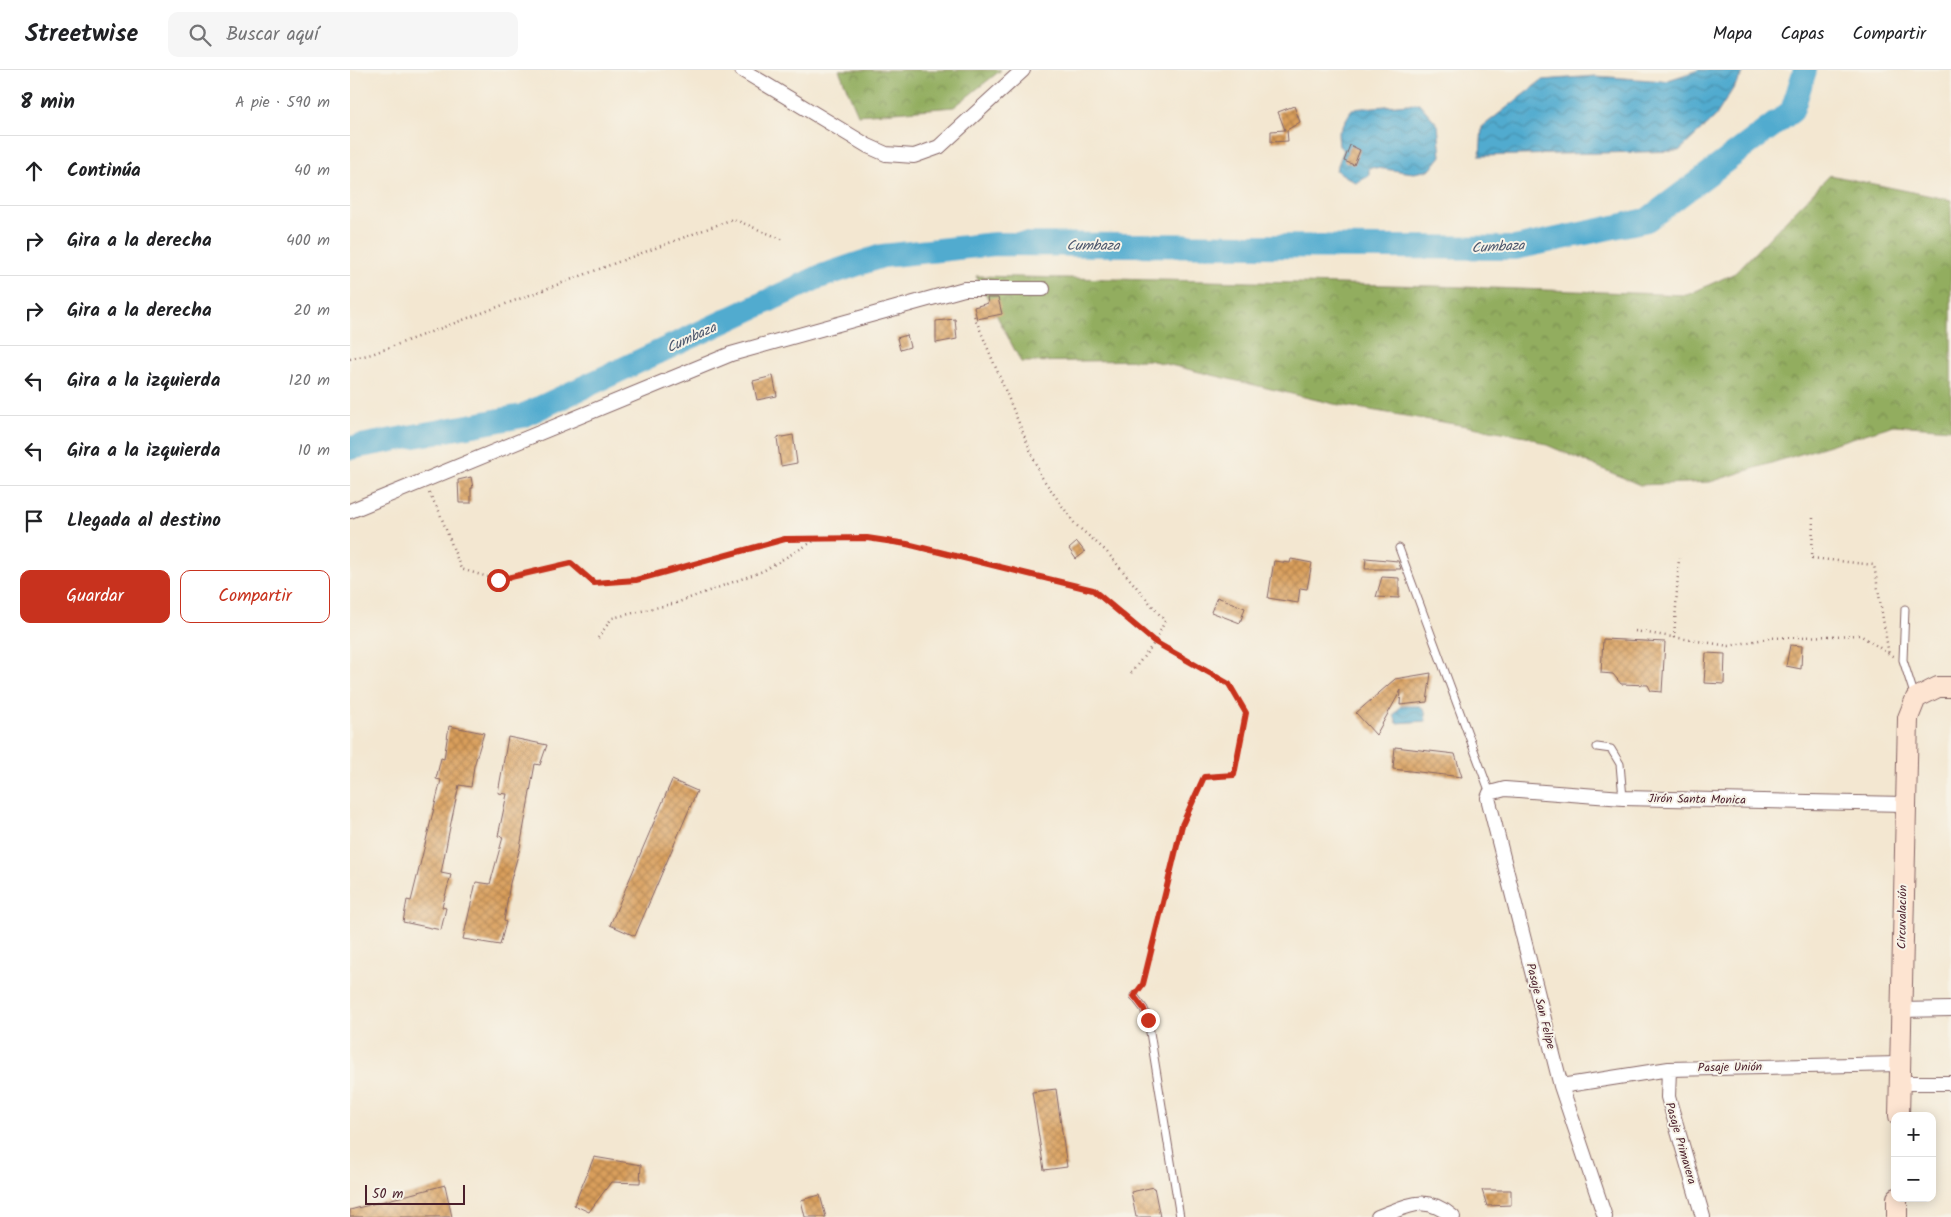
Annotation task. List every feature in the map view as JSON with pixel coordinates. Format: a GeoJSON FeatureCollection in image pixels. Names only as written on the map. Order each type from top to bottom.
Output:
{"type":"FeatureCollection","features":[{"type":"Feature","properties":{"kind":"main road"},"geometry":{"type":"LineString","coordinates":[[1916,698],[1938,687],[1951,687]]}},
{"type":"Feature","properties":{"kind":"main road","name":"Circuvalación"},"geometry":{"type":"LineString","coordinates":[[1899,1112],[1908,718],[1916,698]]}},
{"type":"Feature","properties":{"kind":"main road"},"geometry":{"type":"LineString","coordinates":[[1896,1217],[1897,1202]]}},
{"type":"Feature","properties":{"kind":"street"},"geometry":{"type":"LineString","coordinates":[[742,70],[868,146],[886,154],[914,156],[939,147],[1023,70]]}},
{"type":"Feature","properties":{"kind":"street"},"geometry":{"type":"LineString","coordinates":[[350,511],[731,354],[964,289],[1043,289]]}},
{"type":"Feature","properties":{"kind":"street","name":"Jirón Santa Monica"},"geometry":{"type":"LineString","coordinates":[[1490,793],[1505,789],[1623,798],[1905,804]]}},
{"type":"Feature","properties":{"kind":"street","name":"Pasaje San Felipe"},"geometry":{"type":"LineString","coordinates":[[1490,793],[1488,798],[1561,1086],[1605,1217]]}},
{"type":"Feature","properties":{"kind":"street"},"geometry":{"type":"LineString","coordinates":[[1900,1010],[1951,1009]]}},
{"type":"Feature","properties":{"kind":"street","name":"Pasaje Unión"},"geometry":{"type":"LineString","coordinates":[[1561,1086],[1669,1069],[1900,1073],[1951,1083]]}},
{"type":"Feature","properties":{"kind":"street","name":"Pasaje Primavera"},"geometry":{"type":"LineString","coordinates":[[1669,1069],[1668,1097],[1703,1217]]}},
{"type":"Feature","properties":{"kind":"street"},"geometry":{"type":"LineString","coordinates":[[1378,1217],[1412,1204],[1431,1203],[1441,1206],[1454,1217]]}},
{"type":"Feature","properties":{"kind":"lane"},"geometry":{"type":"LineString","coordinates":[[1399,548],[1490,793]]}},
{"type":"Feature","properties":{"kind":"lane"},"geometry":{"type":"LineString","coordinates":[[1905,609],[1903,660],[1916,698]]}},
{"type":"Feature","properties":{"kind":"lane"},"geometry":{"type":"LineString","coordinates":[[1597,747],[1611,749],[1620,764],[1623,798]]}},
{"type":"Feature","properties":{"kind":"lane"},"geometry":{"type":"LineString","coordinates":[[1134,996],[1144,1009],[1148,1020],[1180,1217]]}},
{"type":"Feature","properties":{"kind":"path"},"geometry":{"type":"LineString","coordinates":[[350,359],[372,354],[733,219],[784,240]]}},
{"type":"Feature","properties":{"kind":"path"},"geometry":{"type":"LineString","coordinates":[[973,313],[1041,476],[1075,524],[1106,551],[1166,621],[1155,642],[1130,673]]}},
{"type":"Feature","properties":{"kind":"path"},"geometry":{"type":"LineString","coordinates":[[422,480],[439,511],[461,570],[498,580],[571,563],[594,583],[636,580],[785,539],[867,538],[907,544],[1093,590],[1155,642],[1229,684],[1246,713],[1234,775],[1204,777],[1182,825],[1143,984],[1134,996]]}},
{"type":"Feature","properties":{"kind":"path"},"geometry":{"type":"LineString","coordinates":[[1813,518],[1812,558],[1874,565],[1888,655]]}},
{"type":"Feature","properties":{"kind":"path"},"geometry":{"type":"LineString","coordinates":[[598,638],[612,618],[676,603],[763,571],[818,539]]}},
{"type":"Feature","properties":{"kind":"path"},"geometry":{"type":"LineString","coordinates":[[1674,638],[1679,558]]}},
{"type":"Feature","properties":{"kind":"path"},"geometry":{"type":"LineString","coordinates":[[1635,631],[1729,646],[1769,638],[1860,635],[1888,655],[1903,660]]}},
{"type":"Feature","properties":{"kind":"green space"},"geometry":{"type":"Polygon","coordinates":[[[839,70],[1001,70],[954,107],[858,115],[839,70]]]}},
{"type":"Feature","properties":{"kind":"green space"},"geometry":{"type":"Polygon","coordinates":[[[1830,175],[1951,200],[1951,429],[1894,425],[1710,482],[1640,485],[1526,436],[1334,404],[1149,360],[1021,362],[976,276],[1435,286],[1687,295],[1735,273],[1830,175]]]}},
{"type":"Feature","properties":{"kind":"water"},"geometry":{"type":"Polygon","coordinates":[[[1699,70],[1745,70],[1715,117],[1679,151],[1480,156],[1482,127],[1542,80],[1595,76],[1665,81],[1699,70]]]}},
{"type":"Feature","properties":{"kind":"water"},"geometry":{"type":"Polygon","coordinates":[[[1419,103],[1438,125],[1441,156],[1430,170],[1414,173],[1369,167],[1369,176],[1356,183],[1336,170],[1344,150],[1339,146],[1338,134],[1352,109],[1419,103]]]}},
{"type":"Feature","properties":{"kind":"water"},"geometry":{"type":"Polygon","coordinates":[[[1401,706],[1420,706],[1425,712],[1426,721],[1397,723],[1394,715],[1401,706]]]}},
{"type":"Feature","properties":{"kind":"building"},"geometry":{"type":"Polygon","coordinates":[[[1294,106],[1300,122],[1287,130],[1288,141],[1271,142],[1271,131],[1285,130],[1278,112],[1294,106]]]}},
{"type":"Feature","properties":{"kind":"building"},"geometry":{"type":"Polygon","coordinates":[[[1350,145],[1360,150],[1354,165],[1344,161],[1350,145]]]}},
{"type":"Feature","properties":{"kind":"building"},"geometry":{"type":"Polygon","coordinates":[[[987,298],[998,298],[1002,314],[977,319],[974,307],[988,303],[987,298]]]}},
{"type":"Feature","properties":{"kind":"building"},"geometry":{"type":"Polygon","coordinates":[[[955,319],[957,339],[936,343],[936,321],[955,319]]]}},
{"type":"Feature","properties":{"kind":"building"},"geometry":{"type":"Polygon","coordinates":[[[907,335],[910,347],[900,350],[897,338],[907,335]]]}},
{"type":"Feature","properties":{"kind":"building"},"geometry":{"type":"Polygon","coordinates":[[[773,376],[777,396],[757,400],[753,381],[773,376]]]}},
{"type":"Feature","properties":{"kind":"building"},"geometry":{"type":"Polygon","coordinates":[[[793,435],[797,463],[781,466],[777,438],[793,435]]]}},
{"type":"Feature","properties":{"kind":"building"},"geometry":{"type":"Polygon","coordinates":[[[471,477],[473,488],[471,488],[471,503],[459,503],[458,480],[471,477]]]}},
{"type":"Feature","properties":{"kind":"building"},"geometry":{"type":"Polygon","coordinates":[[[1077,542],[1085,552],[1076,559],[1069,549],[1077,542]]]}},
{"type":"Feature","properties":{"kind":"building"},"geometry":{"type":"Polygon","coordinates":[[[1366,558],[1398,561],[1401,569],[1365,569],[1366,558]]]}},
{"type":"Feature","properties":{"kind":"building"},"geometry":{"type":"Polygon","coordinates":[[[1291,559],[1312,563],[1307,589],[1300,588],[1298,603],[1268,598],[1274,561],[1290,563],[1291,559]]]}},
{"type":"Feature","properties":{"kind":"building"},"geometry":{"type":"Polygon","coordinates":[[[1382,577],[1399,578],[1399,598],[1376,597],[1382,577]]]}},
{"type":"Feature","properties":{"kind":"building"},"geometry":{"type":"Polygon","coordinates":[[[1217,597],[1245,608],[1240,623],[1211,612],[1217,597]]]}},
{"type":"Feature","properties":{"kind":"building"},"geometry":{"type":"Polygon","coordinates":[[[1603,639],[1665,642],[1662,692],[1651,691],[1648,685],[1621,684],[1613,674],[1601,673],[1603,639]]]}},
{"type":"Feature","properties":{"kind":"building"},"geometry":{"type":"Polygon","coordinates":[[[1790,645],[1802,646],[1801,669],[1786,666],[1790,645]]]}},
{"type":"Feature","properties":{"kind":"building"},"geometry":{"type":"Polygon","coordinates":[[[1706,653],[1725,654],[1724,684],[1704,683],[1706,653]]]}},
{"type":"Feature","properties":{"kind":"building"},"geometry":{"type":"Polygon","coordinates":[[[1431,673],[1427,702],[1400,705],[1401,690],[1376,735],[1356,713],[1395,679],[1431,673]]]}},
{"type":"Feature","properties":{"kind":"building"},"geometry":{"type":"Polygon","coordinates":[[[449,726],[484,733],[474,766],[471,787],[459,785],[441,873],[451,875],[442,907],[446,908],[441,930],[403,922],[407,900],[411,901],[441,780],[436,779],[441,758],[444,759],[449,726]]]}},
{"type":"Feature","properties":{"kind":"building"},"geometry":{"type":"Polygon","coordinates":[[[508,737],[547,745],[540,765],[535,764],[520,848],[510,883],[504,921],[506,922],[500,945],[463,939],[476,882],[490,884],[503,837],[498,836],[507,794],[498,793],[508,737]]]}},
{"type":"Feature","properties":{"kind":"building"},"geometry":{"type":"Polygon","coordinates":[[[1395,747],[1455,754],[1462,777],[1393,769],[1395,747]]]}},
{"type":"Feature","properties":{"kind":"building"},"geometry":{"type":"Polygon","coordinates":[[[672,780],[697,791],[635,936],[610,925],[672,780]]]}},
{"type":"Feature","properties":{"kind":"building"},"geometry":{"type":"Polygon","coordinates":[[[1056,1089],[1067,1167],[1044,1170],[1032,1092],[1056,1089]]]}},
{"type":"Feature","properties":{"kind":"building"},"geometry":{"type":"Polygon","coordinates":[[[594,1157],[641,1165],[640,1183],[611,1182],[589,1212],[574,1205],[594,1157]]]}},
{"type":"Feature","properties":{"kind":"building"},"geometry":{"type":"Polygon","coordinates":[[[445,1185],[452,1217],[350,1217],[350,1210],[445,1185]]]}},
{"type":"Feature","properties":{"kind":"building"},"geometry":{"type":"Polygon","coordinates":[[[1154,1187],[1160,1217],[1136,1217],[1131,1192],[1154,1187]]]}},
{"type":"Feature","properties":{"kind":"building"},"geometry":{"type":"Polygon","coordinates":[[[1482,1190],[1511,1190],[1511,1205],[1487,1206],[1482,1190]]]}},
{"type":"Feature","properties":{"kind":"building"},"geometry":{"type":"Polygon","coordinates":[[[820,1195],[826,1217],[805,1217],[801,1200],[820,1195]]]}},
{"type":"Feature","properties":{"kind":"waterway","name":"Cumbaza"},"geometry":{"type":"LineString","coordinates":[[350,448],[522,416],[819,277],[882,256],[995,244],[1515,248],[1647,220],[1792,111],[1805,70]]}},
{"type":"Feature","properties":{"kind":"route"},"geometry":{"type":"LineString","coordinates":[[498,580],[571,563],[594,583],[636,580],[785,539],[867,538],[907,544],[952,554],[1093,590],[1155,642],[1229,684],[1246,713],[1234,775],[1204,777],[1182,825],[1143,984],[1134,996],[1144,1009],[1148,1020]]}}]}
